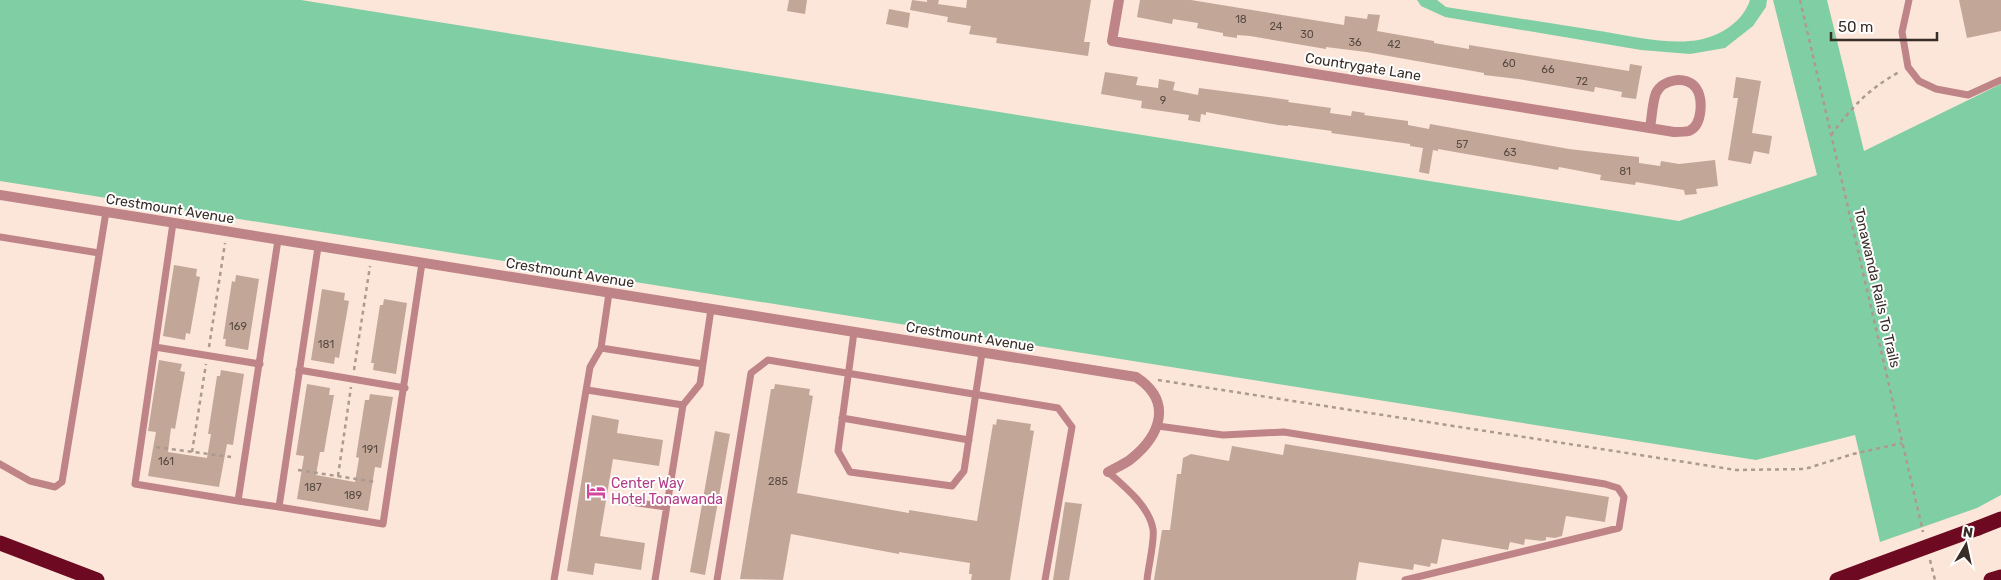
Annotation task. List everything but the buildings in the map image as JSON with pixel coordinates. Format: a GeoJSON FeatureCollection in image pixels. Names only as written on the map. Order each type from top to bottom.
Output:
{"type":"FeatureCollection","features":[{"type":"Feature","properties":{"kind":"highway"},"geometry":{"type":"LineString","coordinates":[[1838,580],[2001,519]]}},
{"type":"Feature","properties":{"kind":"highway"},"geometry":{"type":"LineString","coordinates":[[0,543],[98,580]]}},
{"type":"Feature","properties":{"kind":"highway"},"geometry":{"type":"LineString","coordinates":[[1991,580],[2001,577]]}},
{"type":"Feature","properties":{"kind":"street","name":"Countrygate Lane"},"geometry":{"type":"LineString","coordinates":[[1118,0],[1112,41],[1674,132],[1689,131],[1696,125],[1699,116],[1700,99],[1695,87],[1685,82],[1674,80],[1664,83],[1657,92],[1650,128]]}},
{"type":"Feature","properties":{"kind":"street","name":"Crestmount Avenue"},"geometry":{"type":"LineString","coordinates":[[0,195],[1136,377]]}},
{"type":"Feature","properties":{"kind":"street"},"geometry":{"type":"LineString","coordinates":[[1108,472],[1130,460],[1148,444],[1158,426],[1157,400],[1151,388],[1136,377]]}},
{"type":"Feature","properties":{"kind":"lane"},"geometry":{"type":"LineString","coordinates":[[1909,0],[1902,32],[1908,67],[1919,81],[1936,89],[1968,95],[2001,80]]}},
{"type":"Feature","properties":{"kind":"lane"},"geometry":{"type":"LineString","coordinates":[[0,464],[30,481],[55,487],[62,482],[106,212]]}},
{"type":"Feature","properties":{"kind":"lane"},"geometry":{"type":"LineString","coordinates":[[173,223],[134,484],[238,501],[383,524],[405,388],[422,263]]}},
{"type":"Feature","properties":{"kind":"lane"},"geometry":{"type":"LineString","coordinates":[[0,237],[99,253]]}},
{"type":"Feature","properties":{"kind":"lane"},"geometry":{"type":"LineString","coordinates":[[238,501],[278,240]]}},
{"type":"Feature","properties":{"kind":"lane"},"geometry":{"type":"LineString","coordinates":[[279,507],[318,247]]}},
{"type":"Feature","properties":{"kind":"lane"},"geometry":{"type":"LineString","coordinates":[[554,580],[590,367],[601,348],[609,293]]}},
{"type":"Feature","properties":{"kind":"lane"},"geometry":{"type":"LineString","coordinates":[[655,580],[683,406],[700,384],[711,309]]}},
{"type":"Feature","properties":{"kind":"lane"},"geometry":{"type":"LineString","coordinates":[[854,332],[838,451],[850,472],[952,486],[964,471],[982,352]]}},
{"type":"Feature","properties":{"kind":"lane"},"geometry":{"type":"LineString","coordinates":[[155,347],[260,364]]}},
{"type":"Feature","properties":{"kind":"lane"},"geometry":{"type":"LineString","coordinates":[[601,348],[703,364]]}},
{"type":"Feature","properties":{"kind":"lane"},"geometry":{"type":"LineString","coordinates":[[717,580],[751,373],[768,360],[1058,408],[1072,427],[1045,580]]}},
{"type":"Feature","properties":{"kind":"lane"},"geometry":{"type":"LineString","coordinates":[[299,370],[405,388]]}},
{"type":"Feature","properties":{"kind":"lane"},"geometry":{"type":"LineString","coordinates":[[587,390],[683,406]]}},
{"type":"Feature","properties":{"kind":"lane"},"geometry":{"type":"LineString","coordinates":[[842,418],[969,440]]}},
{"type":"Feature","properties":{"kind":"lane"},"geometry":{"type":"LineString","coordinates":[[1158,426],[1223,435],[1284,432],[1605,484],[1618,488],[1624,497],[1619,528],[1405,580]]}},
{"type":"Feature","properties":{"kind":"lane"},"geometry":{"type":"LineString","coordinates":[[1108,472],[1130,492],[1146,514],[1153,530],[1147,580]]}},
{"type":"Feature","properties":{"kind":"lane"},"geometry":{"type":"LineString","coordinates":[[631,502],[666,507]]}},
{"type":"Feature","properties":{"kind":"path","name":"Tonawanda Rails To Trails"},"geometry":{"type":"LineString","coordinates":[[1800,0],[1925,537]]}},
{"type":"Feature","properties":{"kind":"path"},"geometry":{"type":"LineString","coordinates":[[1831,135],[1854,105],[1878,84],[1908,67]]}},
{"type":"Feature","properties":{"kind":"path"},"geometry":{"type":"LineString","coordinates":[[192,452],[227,232]]}},
{"type":"Feature","properties":{"kind":"path"},"geometry":{"type":"LineString","coordinates":[[338,476],[371,255]]}},
{"type":"Feature","properties":{"kind":"path"},"geometry":{"type":"LineString","coordinates":[[1136,377],[1736,470],[1805,469],[1853,454],[1902,443]]}},
{"type":"Feature","properties":{"kind":"path"},"geometry":{"type":"LineString","coordinates":[[156,447],[231,457]]}},
{"type":"Feature","properties":{"kind":"path"},"geometry":{"type":"LineString","coordinates":[[298,470],[376,482]]}},
{"type":"Feature","properties":{"kind":"path"},"geometry":{"type":"LineString","coordinates":[[1929,556],[1935,580]]}},
{"type":"Feature","properties":{"kind":"green space"},"geometry":{"type":"Polygon","coordinates":[[[0,0],[301,0],[1679,221],[1817,175],[1773,0],[1827,0],[1864,151],[2001,84],[2001,495],[1977,508],[1880,542],[1855,435],[1756,460],[0,181],[0,0]]]}},
{"type":"Feature","properties":{"kind":"green space"},"geometry":{"type":"Polygon","coordinates":[[[1417,0],[1437,0],[1446,7],[1662,41],[1687,41],[1706,38],[1730,27],[1742,15],[1750,0],[1767,0],[1766,7],[1753,26],[1725,48],[1690,54],[1641,50],[1445,17],[1421,6],[1417,0]]]}},
{"type":"Feature","properties":{"kind":"place","name":"Center Way Hotel Tonawanda"},"geometry":{"type":"Point","coordinates":[596,491]}}]}
